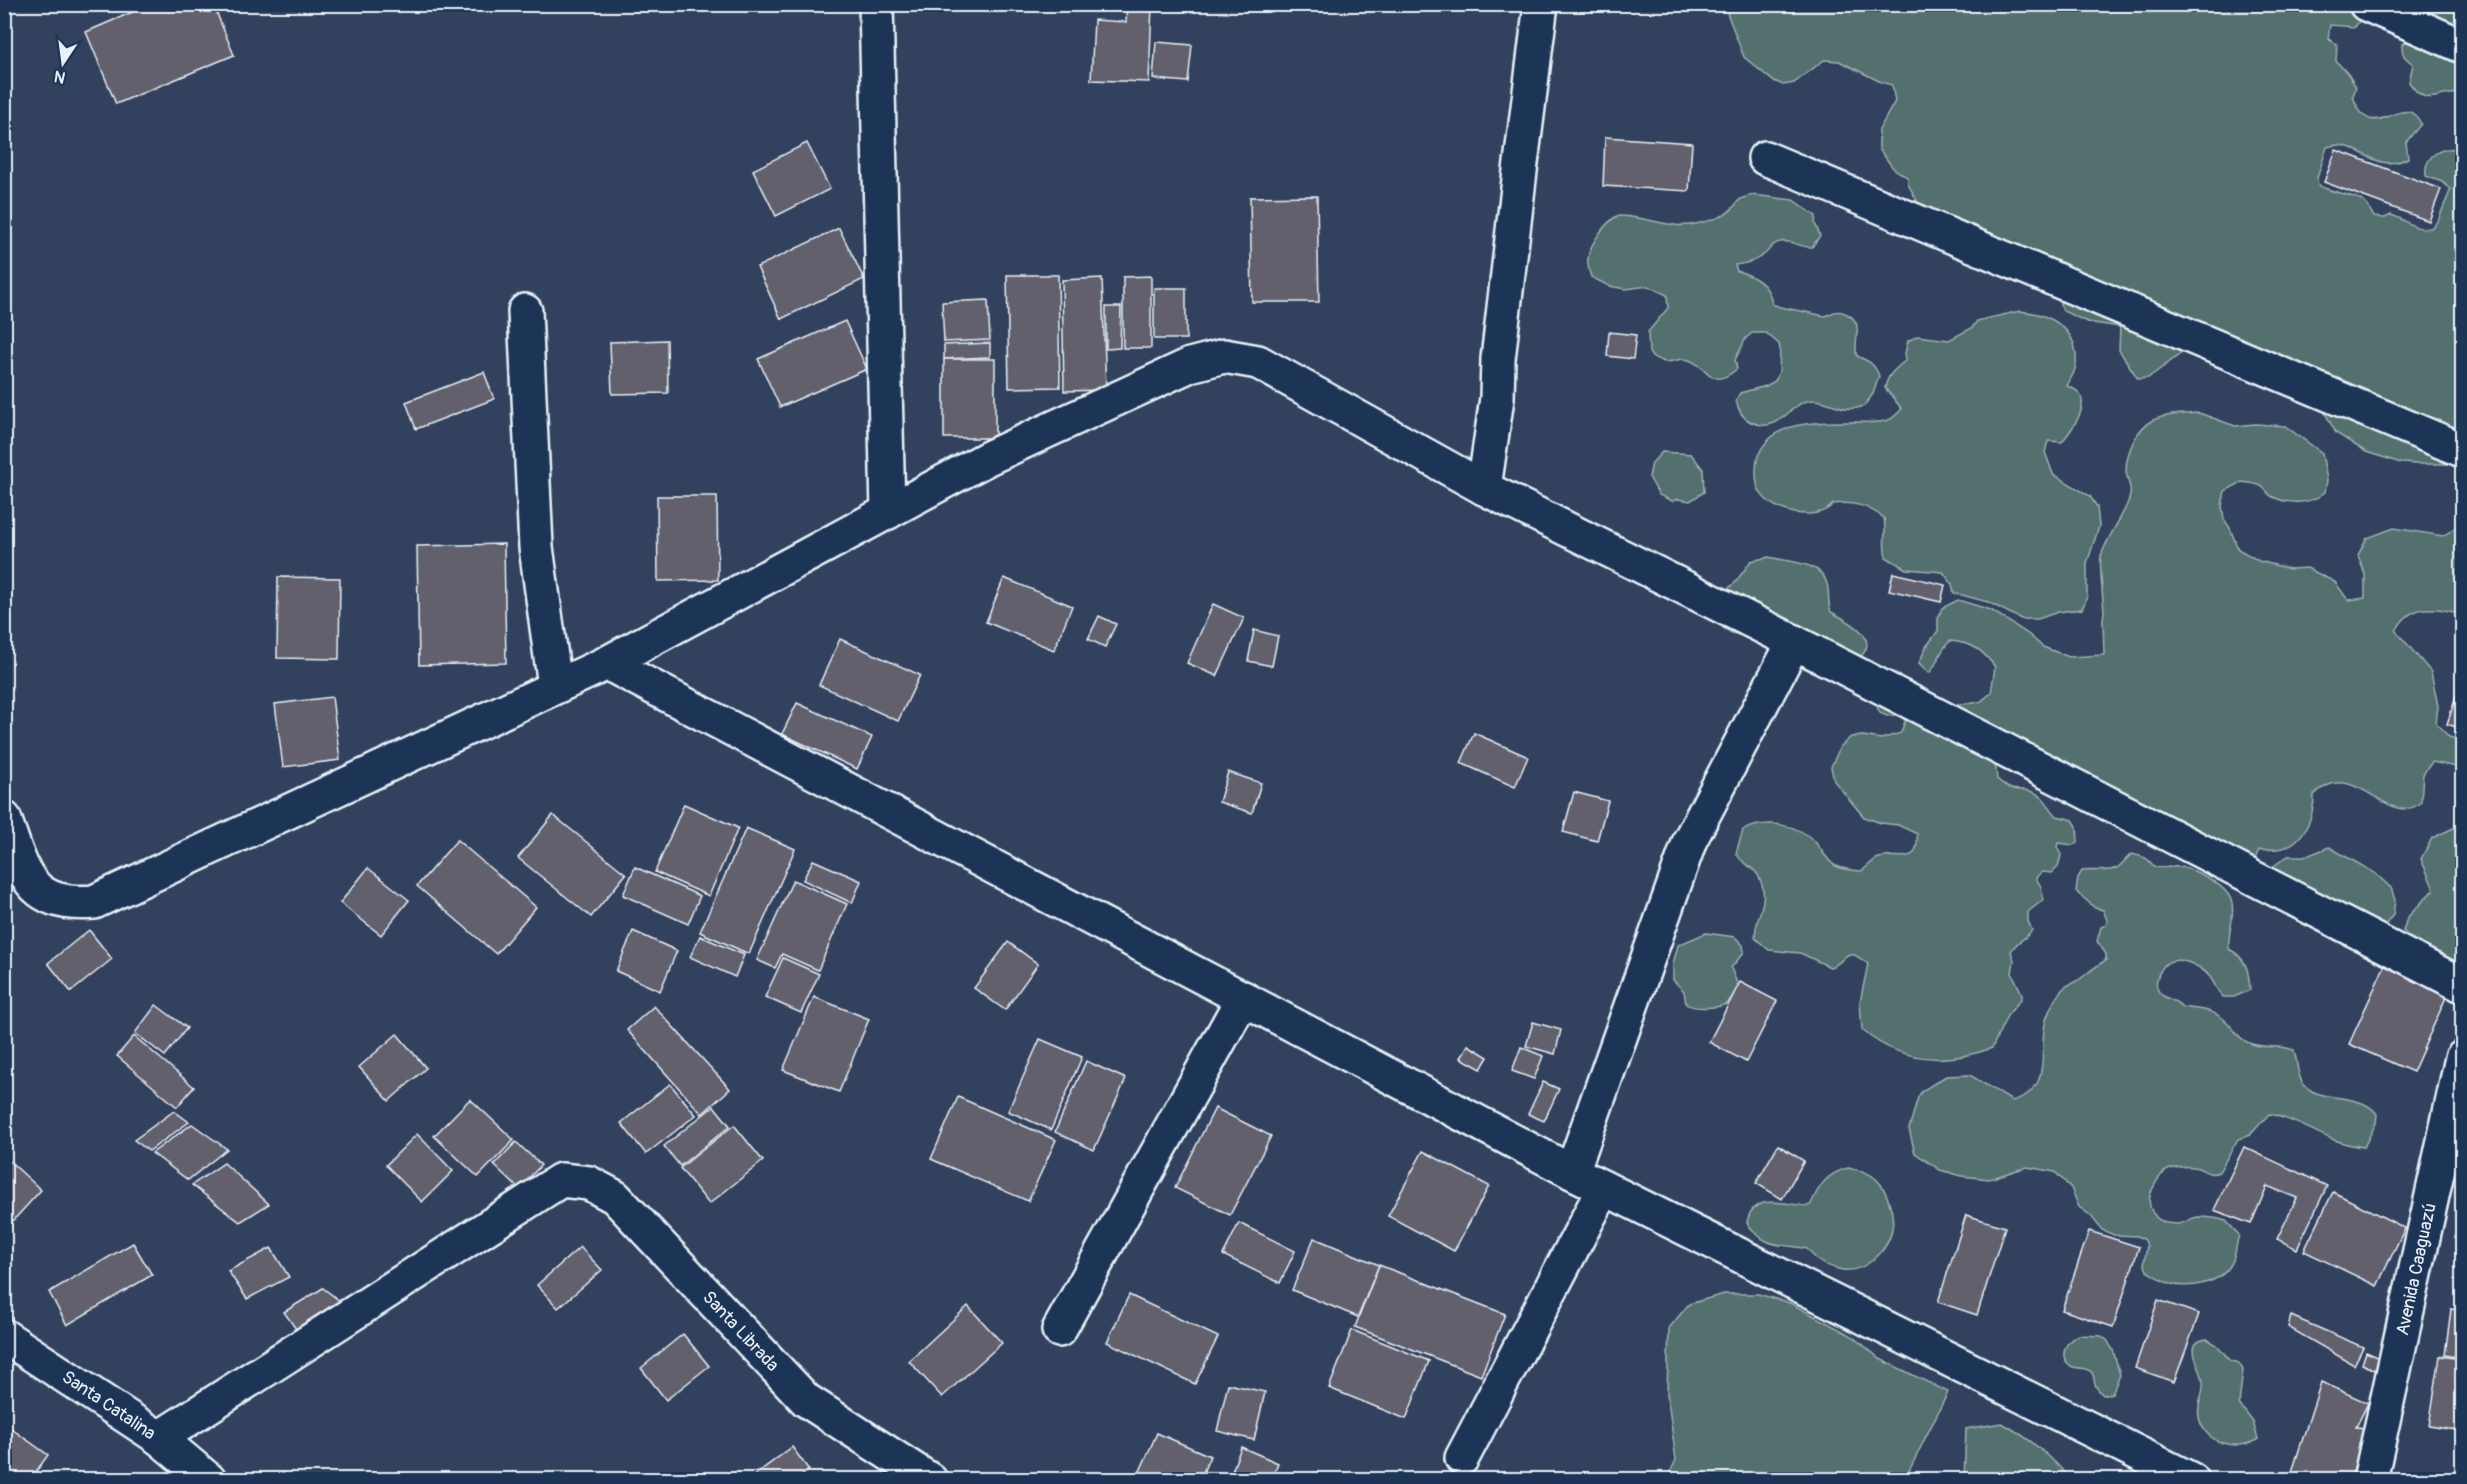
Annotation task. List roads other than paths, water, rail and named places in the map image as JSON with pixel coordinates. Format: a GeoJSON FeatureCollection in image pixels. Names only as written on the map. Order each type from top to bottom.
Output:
{"type":"FeatureCollection","features":[{"type":"Feature","properties":{"kind":"street"},"geometry":{"type":"LineString","coordinates":[[876,4],[888,512]]}},
{"type":"Feature","properties":{"kind":"street"},"geometry":{"type":"LineString","coordinates":[[1484,488],[1497,398],[1498,358],[1541,4]]}},
{"type":"Feature","properties":{"kind":"street"},"geometry":{"type":"LineString","coordinates":[[2366,4],[2463,46]]}},
{"type":"Feature","properties":{"kind":"street"},"geometry":{"type":"LineString","coordinates":[[1765,158],[2463,450]]}},
{"type":"Feature","properties":{"kind":"street"},"geometry":{"type":"LineString","coordinates":[[525,311],[536,547],[555,687]]}},
{"type":"Feature","properties":{"kind":"street"},"geometry":{"type":"LineString","coordinates":[[4,818],[23,871],[35,888],[53,899],[74,904],[94,902],[607,663],[988,458],[1191,365],[1224,356],[1258,362],[1484,488],[1794,642],[2463,985]]}},
{"type":"Feature","properties":{"kind":"street"},"geometry":{"type":"LineString","coordinates":[[1572,1172],[1690,840],[1794,642]]}},
{"type":"Feature","properties":{"kind":"street"},"geometry":{"type":"LineString","coordinates":[[607,663],[1572,1172],[2192,1479]]}},
{"type":"Feature","properties":{"kind":"street"},"geometry":{"type":"LineString","coordinates":[[1059,1330],[1243,998]]}},
{"type":"Feature","properties":{"kind":"street","name":"Avenida Caaguazú"},"geometry":{"type":"LineString","coordinates":[[2370,1479],[2450,1165],[2463,1058]]}},
{"type":"Feature","properties":{"kind":"street","name":"Santa Librada"},"geometry":{"type":"LineString","coordinates":[[159,1438],[561,1180],[589,1182],[615,1197],[806,1401],[930,1479]]}},
{"type":"Feature","properties":{"kind":"street"},"geometry":{"type":"LineString","coordinates":[[1462,1458],[1604,1188]]}},
{"type":"Feature","properties":{"kind":"street","name":"Santa Catalina"},"geometry":{"type":"LineString","coordinates":[[4,1336],[159,1438],[209,1479]]}}]}
